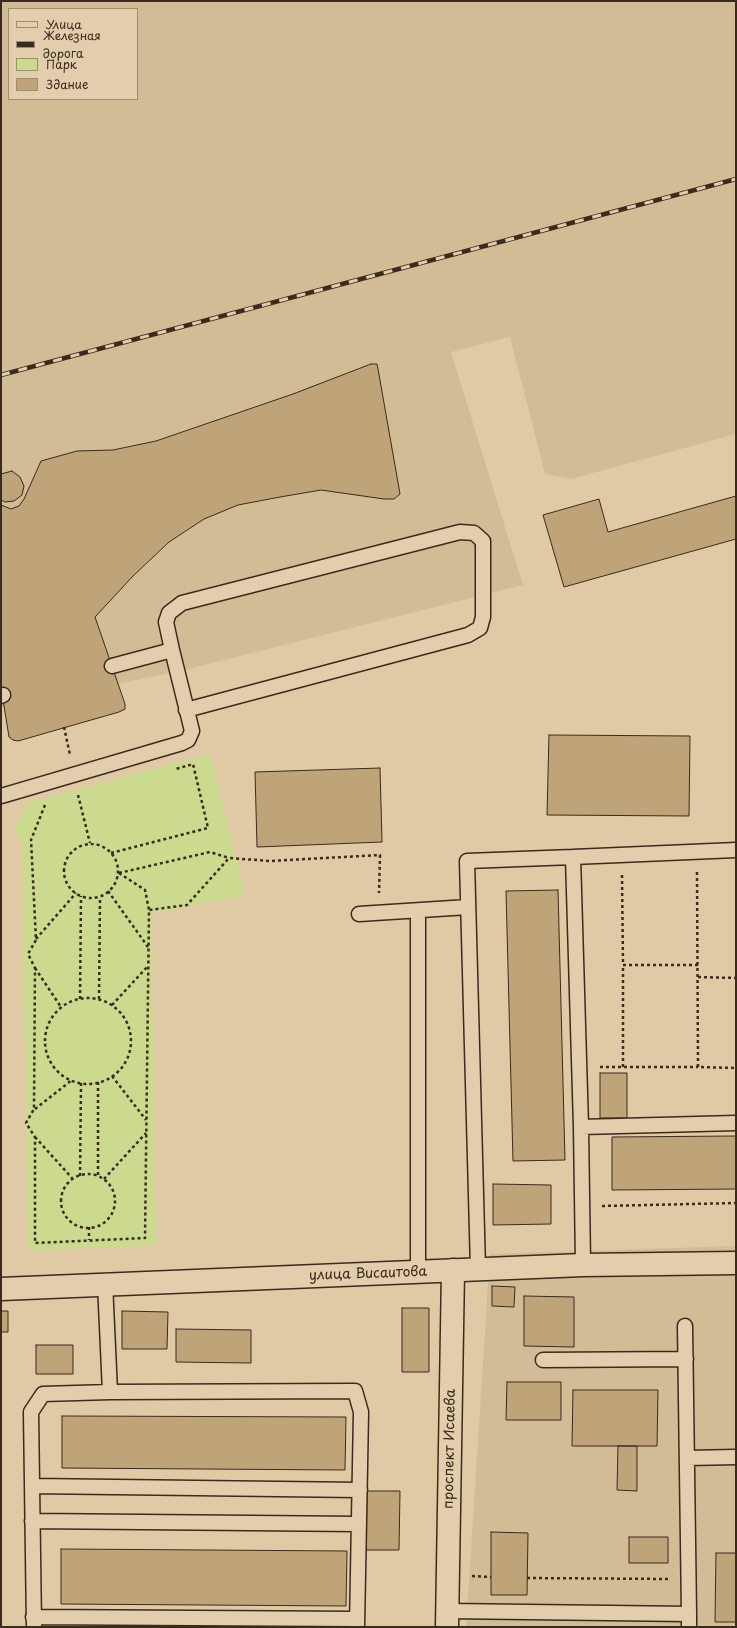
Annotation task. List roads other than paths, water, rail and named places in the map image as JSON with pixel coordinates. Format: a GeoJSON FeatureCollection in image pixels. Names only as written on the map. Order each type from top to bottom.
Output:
{"type":"FeatureCollection","features":[{"type":"Feature","properties":{"kind":"main road","name":"улица Висаитова"},"geometry":{"type":"LineString","coordinates":[[1,1289],[105,1283],[583,1265],[736,1263]]}},
{"type":"Feature","properties":{"kind":"main road","name":"проспект Исаева"},"geometry":{"type":"LineString","coordinates":[[447,1619],[454,1270]]}},
{"type":"Feature","properties":{"kind":"lane"},"geometry":{"type":"LineString","coordinates":[[1,796],[188,740],[192,731],[186,710],[166,622],[169,612],[182,603],[460,532],[474,533],[483,541],[483,617],[480,628],[468,635],[186,710]]}},
{"type":"Feature","properties":{"kind":"lane"},"geometry":{"type":"LineString","coordinates":[[112,666],[172,650]]}},
{"type":"Feature","properties":{"kind":"lane"},"geometry":{"type":"LineString","coordinates":[[478,1269],[467,861],[736,850]]}},
{"type":"Feature","properties":{"kind":"lane"},"geometry":{"type":"LineString","coordinates":[[573,857],[583,1265]]}},
{"type":"Feature","properties":{"kind":"lane"},"geometry":{"type":"LineString","coordinates":[[359,914],[468,907]]}},
{"type":"Feature","properties":{"kind":"lane"},"geometry":{"type":"LineString","coordinates":[[418,911],[418,1272]]}},
{"type":"Feature","properties":{"kind":"lane"},"geometry":{"type":"LineString","coordinates":[[580,1127],[736,1122]]}},
{"type":"Feature","properties":{"kind":"lane"},"geometry":{"type":"LineString","coordinates":[[105,1283],[110,1392]]}},
{"type":"Feature","properties":{"kind":"lane"},"geometry":{"type":"LineString","coordinates":[[447,1619],[689,1620],[685,1326]]}},
{"type":"Feature","properties":{"kind":"lane"},"geometry":{"type":"LineString","coordinates":[[543,1360],[686,1359]]}},
{"type":"Feature","properties":{"kind":"lane"},"geometry":{"type":"LineString","coordinates":[[355,1391],[361,1412],[357,1623],[33,1622],[32,1486],[31,1412],[43,1394],[110,1392],[355,1391]]}},
{"type":"Feature","properties":{"kind":"lane"},"geometry":{"type":"LineString","coordinates":[[687,1458],[736,1457]]}},
{"type":"Feature","properties":{"kind":"lane"},"geometry":{"type":"LineString","coordinates":[[32,1486],[360,1490]]}},
{"type":"Feature","properties":{"kind":"lane"},"geometry":{"type":"LineString","coordinates":[[32,1521],[359,1524]]}},
{"type":"Feature","properties":{"kind":"railway"},"geometry":{"type":"LineString","coordinates":[[1,375],[736,179]]}}]}
